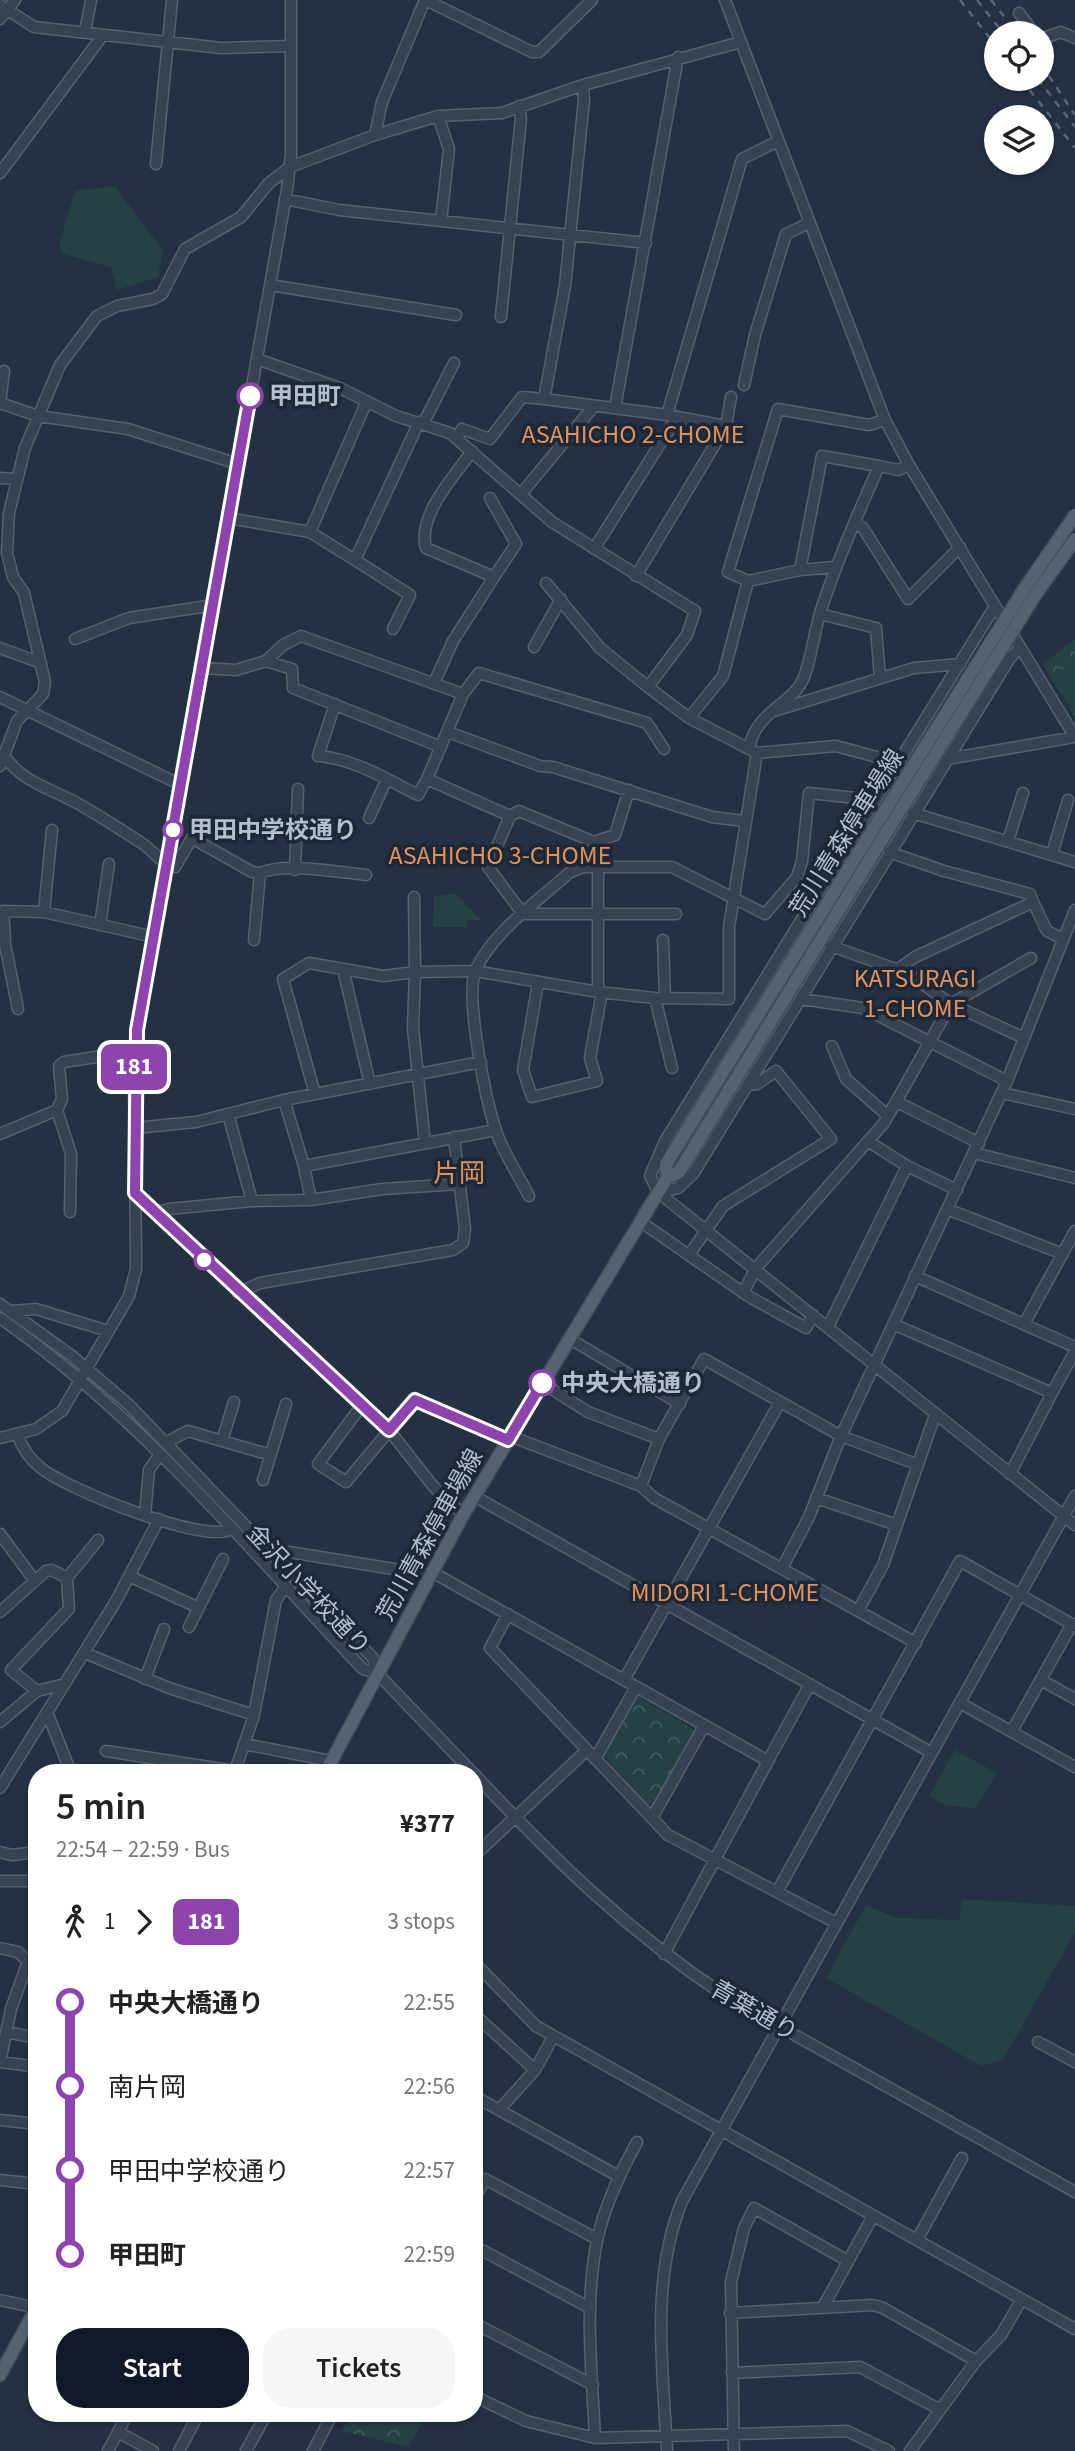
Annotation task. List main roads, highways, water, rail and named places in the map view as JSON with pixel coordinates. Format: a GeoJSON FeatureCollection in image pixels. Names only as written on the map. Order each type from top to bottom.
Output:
{"type":"FeatureCollection","features":[{"type":"Feature","properties":{"kind":"main road","name":"荒川青森停車場線"},"geometry":{"type":"LineString","coordinates":[[878,846],[1023,591],[1075,515]]}},
{"type":"Feature","properties":{"kind":"main road","name":"荒川青森停車場線"},"geometry":{"type":"LineString","coordinates":[[330,1764],[463,1515],[542,1383],[667,1178],[679,1172],[878,846],[1034,597],[1075,539]]}},
{"type":"Feature","properties":{"kind":"main road"},"geometry":{"type":"LineString","coordinates":[[0,2375],[28,2324]]}},
{"type":"Feature","properties":{"kind":"railway"},"geometry":{"type":"LineString","coordinates":[[960,0],[984,31]]}},
{"type":"Feature","properties":{"kind":"railway"},"geometry":{"type":"LineString","coordinates":[[977,0],[994,21]]}},
{"type":"Feature","properties":{"kind":"railway"},"geometry":{"type":"LineString","coordinates":[[991,0],[1008,21]]}},
{"type":"Feature","properties":{"kind":"railway"},"geometry":{"type":"LineString","coordinates":[[1054,84],[1075,115]]}},
{"type":"Feature","properties":{"kind":"railway"},"geometry":{"type":"LineString","coordinates":[[1030,91],[1075,148]]}},
{"type":"Feature","properties":{"kind":"railway"},"geometry":{"type":"LineString","coordinates":[[1047,91],[1075,127]]}},
{"type":"Feature","properties":{"kind":"place","name":"甲田町"},"geometry":{"type":"Point","coordinates":[250,396]}},
{"type":"Feature","properties":{"kind":"place","name":"甲田中学校通り"},"geometry":{"type":"Point","coordinates":[173,830]}},
{"type":"Feature","properties":{"kind":"place","name":"中央大橋通り"},"geometry":{"type":"Point","coordinates":[542,1383]}},
{"type":"Feature","properties":{"kind":"district","name":"ASAHICHO 2-CHOME"},"geometry":{"type":"Point","coordinates":[633,434]}},
{"type":"Feature","properties":{"kind":"district","name":"ASAHICHO 3-CHOME"},"geometry":{"type":"Point","coordinates":[500,855]}},
{"type":"Feature","properties":{"kind":"district","name":"KATSURAGI 1-CHOME"},"geometry":{"type":"Point","coordinates":[915,993]}},
{"type":"Feature","properties":{"kind":"district","name":"片岡"},"geometry":{"type":"Point","coordinates":[459,1173]}},
{"type":"Feature","properties":{"kind":"district","name":"MIDORI 1-CHOME"},"geometry":{"type":"Point","coordinates":[725,1592]}}]}
